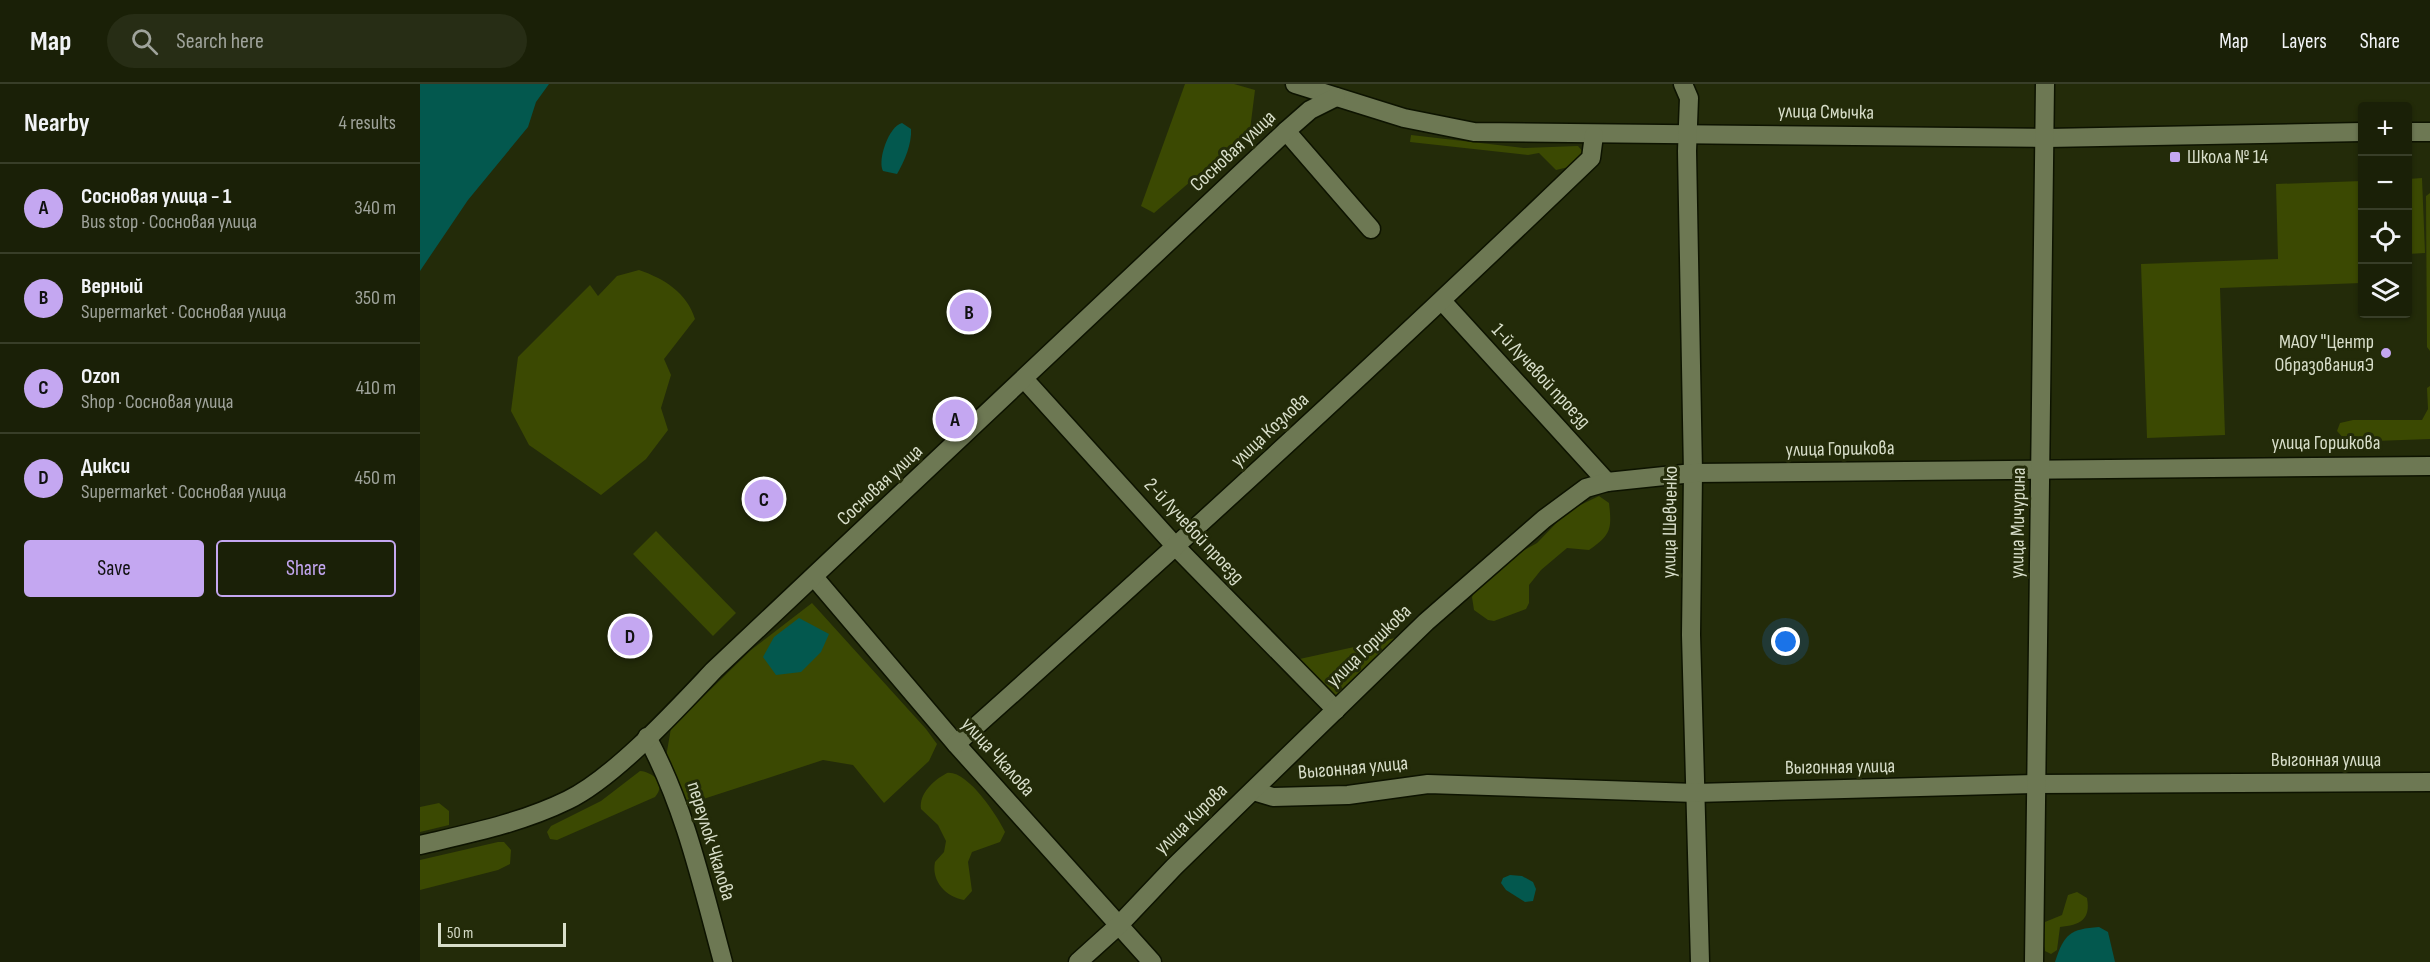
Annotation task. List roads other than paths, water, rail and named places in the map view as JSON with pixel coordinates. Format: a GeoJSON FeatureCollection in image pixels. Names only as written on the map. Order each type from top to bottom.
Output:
{"type":"FeatureCollection","features":[{"type":"Feature","properties":{"kind":"street","name":"улица Смычка"},"geometry":{"type":"LineString","coordinates":[[1295,84],[1432,125],[1474,132],[2046,138],[2358,132]]}},
{"type":"Feature","properties":{"kind":"street","name":"улица Шевченко"},"geometry":{"type":"LineString","coordinates":[[1683,84],[1689,98],[1693,473],[1691,635],[1700,962]]}},
{"type":"Feature","properties":{"kind":"street","name":"улица Мичурина"},"geometry":{"type":"LineString","coordinates":[[2034,962],[2045,84]]}},
{"type":"Feature","properties":{"kind":"street","name":"Сосновая улица"},"geometry":{"type":"LineString","coordinates":[[420,845],[511,824],[570,799],[595,783],[647,737],[1286,132],[1310,110],[1336,97]]}},
{"type":"Feature","properties":{"kind":"street"},"geometry":{"type":"LineString","coordinates":[[1286,132],[1371,229]]}},
{"type":"Feature","properties":{"kind":"street"},"geometry":{"type":"LineString","coordinates":[[2412,132],[2430,132]]}},
{"type":"Feature","properties":{"kind":"street","name":"улица Козлова"},"geometry":{"type":"LineString","coordinates":[[956,744],[1177,548],[1442,301],[1591,158],[1594,135]]}},
{"type":"Feature","properties":{"kind":"street","name":"1-й Лучевой проезд"},"geometry":{"type":"LineString","coordinates":[[1442,301],[1607,482]]}},
{"type":"Feature","properties":{"kind":"street","name":"2-й Лучевой проезд"},"geometry":{"type":"LineString","coordinates":[[1025,380],[1177,548],[1336,710]]}},
{"type":"Feature","properties":{"kind":"street","name":"улица Горшкова"},"geometry":{"type":"LineString","coordinates":[[1336,710],[1426,622],[1544,519],[1586,488],[1607,482],[1693,473],[2430,466]]}},
{"type":"Feature","properties":{"kind":"street","name":"улица Чкалова"},"geometry":{"type":"LineString","coordinates":[[814,577],[956,744],[1152,962]]}},
{"type":"Feature","properties":{"kind":"street","name":"улица Кирова"},"geometry":{"type":"LineString","coordinates":[[1078,962],[1119,925],[1336,710]]}},
{"type":"Feature","properties":{"kind":"street","name":"переулок Чкалова"},"geometry":{"type":"LineString","coordinates":[[647,737],[665,770],[683,816],[723,962]]}},
{"type":"Feature","properties":{"kind":"street","name":"Выгонная улица"},"geometry":{"type":"LineString","coordinates":[[1253,791],[1273,797],[1348,795],[1428,784],[1695,793],[2036,784],[2430,782]]}},
{"type":"Feature","properties":{"kind":"water"},"geometry":{"type":"Polygon","coordinates":[[[420,84],[549,84],[536,102],[528,127],[468,200],[420,271],[420,84]]]}},
{"type":"Feature","properties":{"kind":"water"},"geometry":{"type":"Polygon","coordinates":[[[902,123],[911,129],[905,158],[897,174],[883,171],[882,159],[885,144],[897,125],[902,123]]]}},
{"type":"Feature","properties":{"kind":"water"},"geometry":{"type":"Polygon","coordinates":[[[799,618],[829,634],[821,652],[801,672],[776,675],[763,657],[774,637],[799,618]]]}},
{"type":"Feature","properties":{"kind":"water"},"geometry":{"type":"Polygon","coordinates":[[[1510,875],[1522,876],[1533,882],[1536,889],[1533,901],[1525,902],[1506,890],[1501,883],[1503,878],[1510,875]]]}},
{"type":"Feature","properties":{"kind":"water"},"geometry":{"type":"Polygon","coordinates":[[[2099,927],[2108,932],[2115,962],[2055,962],[2065,939],[2070,935],[2081,929],[2099,927]]]}},
{"type":"Feature","properties":{"kind":"place","name":"Школа № 14"},"geometry":{"type":"Point","coordinates":[2175,157]}},
{"type":"Feature","properties":{"kind":"place","name":"Верный"},"geometry":{"type":"Point","coordinates":[969,312]}},
{"type":"Feature","properties":{"kind":"place","name":"МАОУ \"Центр ОбразованияЭ"},"geometry":{"type":"Point","coordinates":[2386,353]}},
{"type":"Feature","properties":{"kind":"place","name":"Сосновая улица - 1"},"geometry":{"type":"Point","coordinates":[955,419]}},
{"type":"Feature","properties":{"kind":"place","name":"Ozon"},"geometry":{"type":"Point","coordinates":[764,499]}},
{"type":"Feature","properties":{"kind":"place","name":"Дикси"},"geometry":{"type":"Point","coordinates":[630,636]}}]}
